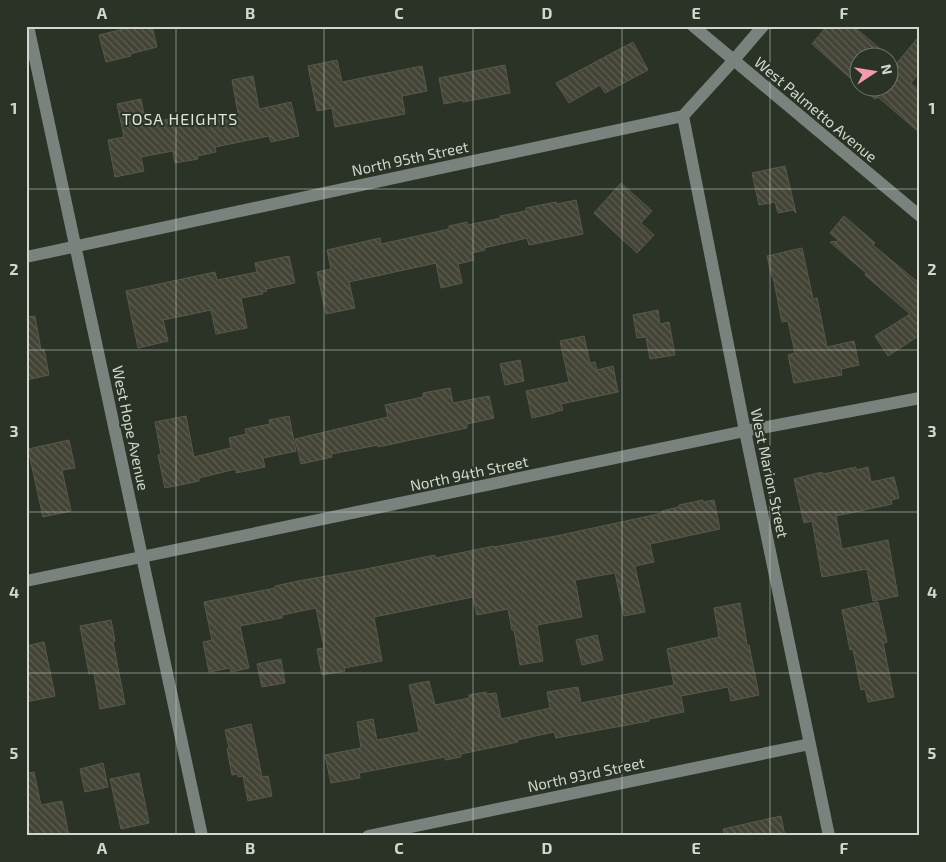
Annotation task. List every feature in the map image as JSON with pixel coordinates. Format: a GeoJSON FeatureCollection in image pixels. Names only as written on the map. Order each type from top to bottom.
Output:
{"type":"FeatureCollection","features":[{"type":"Feature","properties":{"kind":"street","name":"West Hope Avenue"},"geometry":{"type":"LineString","coordinates":[[28,26],[202,836]]}},
{"type":"Feature","properties":{"kind":"street","name":"West Palmetto Avenue"},"geometry":{"type":"LineString","coordinates":[[693,26],[920,216]]}},
{"type":"Feature","properties":{"kind":"street"},"geometry":{"type":"LineString","coordinates":[[683,116],[762,26]]}},
{"type":"Feature","properties":{"kind":"street","name":"North 95th Street"},"geometry":{"type":"LineString","coordinates":[[26,257],[683,116]]}},
{"type":"Feature","properties":{"kind":"street","name":"West Marion Street"},"geometry":{"type":"LineString","coordinates":[[683,116],[745,432],[829,836]]}},
{"type":"Feature","properties":{"kind":"street","name":"North 94th Street"},"geometry":{"type":"LineString","coordinates":[[26,581],[745,432],[920,398]]}},
{"type":"Feature","properties":{"kind":"street","name":"North 93rd Street"},"geometry":{"type":"LineString","coordinates":[[368,836],[810,744]]}},
{"type":"Feature","properties":{"kind":"building"},"geometry":{"type":"Polygon","coordinates":[[[136,26],[152,26],[157,47],[106,62],[99,35],[136,26]]]}},
{"type":"Feature","properties":{"kind":"building"},"geometry":{"type":"Polygon","coordinates":[[[827,26],[853,26],[879,48],[848,48],[848,76],[812,44],[827,26]]]}},
{"type":"Feature","properties":{"kind":"building"},"geometry":{"type":"Polygon","coordinates":[[[920,35],[920,72],[911,83],[920,91],[920,133],[879,98],[898,98],[898,62],[920,35]]]}},
{"type":"Feature","properties":{"kind":"building"},"geometry":{"type":"Polygon","coordinates":[[[633,42],[648,70],[605,93],[600,85],[569,103],[556,83],[633,42]]]}},
{"type":"Feature","properties":{"kind":"building"},"geometry":{"type":"Polygon","coordinates":[[[337,60],[342,82],[422,66],[427,91],[402,96],[405,114],[335,127],[332,108],[317,111],[308,66],[337,60]]]}},
{"type":"Feature","properties":{"kind":"building"},"geometry":{"type":"Polygon","coordinates":[[[505,65],[510,93],[444,104],[439,78],[505,65]]]}},
{"type":"Feature","properties":{"kind":"building"},"geometry":{"type":"Polygon","coordinates":[[[253,76],[259,109],[291,102],[299,136],[271,142],[269,136],[215,147],[216,152],[197,156],[198,159],[175,163],[173,151],[141,157],[144,171],[115,177],[108,140],[124,137],[117,104],[141,99],[146,124],[187,115],[189,123],[238,113],[232,80],[253,76]]]}},
{"type":"Feature","properties":{"kind":"building"},"geometry":{"type":"Polygon","coordinates":[[[785,166],[796,213],[793,210],[778,213],[775,202],[759,205],[752,173],[785,166]]]}},
{"type":"Feature","properties":{"kind":"building"},"geometry":{"type":"Polygon","coordinates":[[[621,183],[652,211],[641,223],[654,235],[637,253],[594,213],[621,183]]]}},
{"type":"Feature","properties":{"kind":"building"},"geometry":{"type":"Polygon","coordinates":[[[576,200],[583,234],[529,245],[527,238],[484,248],[485,250],[472,253],[474,260],[458,264],[462,283],[441,288],[436,263],[349,282],[355,308],[326,314],[317,272],[331,269],[327,250],[380,238],[381,244],[449,229],[449,226],[467,222],[468,225],[501,218],[500,216],[526,211],[526,208],[576,200]]]}},
{"type":"Feature","properties":{"kind":"building"},"geometry":{"type":"Polygon","coordinates":[[[844,216],[875,243],[873,245],[920,284],[920,335],[888,356],[875,336],[910,314],[830,242],[839,241],[830,233],[844,216]]]}},
{"type":"Feature","properties":{"kind":"building"},"geometry":{"type":"Polygon","coordinates":[[[802,248],[813,299],[817,298],[827,347],[854,341],[859,365],[841,369],[842,375],[794,383],[788,355],[795,353],[788,321],[782,322],[767,256],[802,248]]]}},
{"type":"Feature","properties":{"kind":"building"},"geometry":{"type":"Polygon","coordinates":[[[289,256],[295,283],[266,289],[267,291],[262,292],[263,294],[241,298],[247,328],[216,334],[211,310],[163,320],[168,341],[138,348],[126,291],[215,272],[217,280],[257,272],[255,263],[289,256]]]}},
{"type":"Feature","properties":{"kind":"building"},"geometry":{"type":"Polygon","coordinates":[[[658,310],[660,324],[669,322],[675,355],[650,359],[646,337],[637,338],[633,315],[658,310]]]}},
{"type":"Feature","properties":{"kind":"building"},"geometry":{"type":"Polygon","coordinates":[[[35,316],[41,350],[44,349],[49,375],[26,380],[26,317],[35,316]]]}},
{"type":"Feature","properties":{"kind":"building"},"geometry":{"type":"Polygon","coordinates":[[[584,336],[590,363],[595,362],[597,370],[613,366],[618,392],[561,404],[563,410],[532,418],[526,391],[569,382],[560,341],[584,336]]]}},
{"type":"Feature","properties":{"kind":"building"},"geometry":{"type":"Polygon","coordinates":[[[520,360],[524,381],[505,385],[500,364],[520,360]]]}},
{"type":"Feature","properties":{"kind":"building"},"geometry":{"type":"Polygon","coordinates":[[[450,388],[453,403],[489,396],[494,418],[467,424],[467,428],[378,447],[378,445],[331,454],[332,457],[301,464],[295,439],[388,417],[385,405],[423,397],[423,393],[450,388]]]}},
{"type":"Feature","properties":{"kind":"building"},"geometry":{"type":"Polygon","coordinates":[[[186,416],[194,457],[231,448],[229,438],[246,434],[245,429],[270,424],[269,420],[289,416],[296,451],[263,458],[265,467],[236,473],[236,469],[199,478],[199,481],[165,488],[158,455],[161,454],[155,422],[186,416]]]}},
{"type":"Feature","properties":{"kind":"building"},"geometry":{"type":"Polygon","coordinates":[[[69,440],[75,468],[62,470],[71,511],[43,517],[28,449],[69,440]]]}},
{"type":"Feature","properties":{"kind":"building"},"geometry":{"type":"Polygon","coordinates":[[[856,467],[856,470],[868,467],[871,482],[894,477],[899,498],[891,500],[892,504],[836,516],[842,549],[888,540],[898,596],[873,601],[867,569],[822,577],[812,521],[804,523],[794,479],[822,472],[823,474],[856,467]]]}},
{"type":"Feature","properties":{"kind":"building"},"geometry":{"type":"Polygon","coordinates":[[[703,500],[703,502],[714,500],[720,529],[650,544],[654,562],[635,566],[645,612],[624,616],[615,573],[575,580],[582,617],[537,625],[543,661],[520,665],[508,609],[477,615],[473,597],[374,617],[382,661],[344,668],[345,671],[322,675],[317,649],[324,648],[316,608],[282,615],[282,618],[240,626],[249,668],[231,672],[230,668],[209,672],[203,642],[212,640],[204,602],[275,588],[275,586],[298,581],[435,555],[435,558],[556,536],[663,513],[662,511],[679,507],[679,505],[703,500]]]}},
{"type":"Feature","properties":{"kind":"building"},"geometry":{"type":"Polygon","coordinates":[[[878,602],[887,642],[883,643],[894,697],[868,702],[865,689],[861,690],[853,649],[850,650],[842,610],[878,602]]]}},
{"type":"Feature","properties":{"kind":"building"},"geometry":{"type":"Polygon","coordinates":[[[740,603],[747,645],[749,645],[759,695],[731,701],[728,687],[681,696],[684,712],[649,719],[649,721],[556,738],[554,732],[461,754],[461,757],[445,760],[445,757],[359,773],[360,778],[331,783],[325,755],[361,748],[357,722],[373,719],[377,740],[419,732],[409,685],[429,681],[435,705],[469,698],[469,695],[486,692],[486,694],[496,693],[501,719],[550,708],[547,692],[578,687],[581,703],[674,685],[667,649],[719,637],[714,608],[740,603]]]}},
{"type":"Feature","properties":{"kind":"building"},"geometry":{"type":"Polygon","coordinates":[[[111,620],[115,641],[113,642],[125,704],[100,709],[94,673],[89,674],[80,626],[111,620]]]}},
{"type":"Feature","properties":{"kind":"building"},"geometry":{"type":"Polygon","coordinates":[[[597,635],[603,660],[582,665],[576,640],[597,635]]]}},
{"type":"Feature","properties":{"kind":"building"},"geometry":{"type":"Polygon","coordinates":[[[44,642],[55,696],[26,702],[26,646],[44,642]]]}},
{"type":"Feature","properties":{"kind":"building"},"geometry":{"type":"Polygon","coordinates":[[[281,659],[285,683],[262,687],[257,664],[281,659]]]}},
{"type":"Feature","properties":{"kind":"building"},"geometry":{"type":"Polygon","coordinates":[[[251,724],[262,777],[268,776],[272,796],[248,801],[243,776],[238,777],[238,774],[232,775],[225,730],[251,724]]]}},
{"type":"Feature","properties":{"kind":"building"},"geometry":{"type":"Polygon","coordinates":[[[103,763],[108,787],[85,792],[80,769],[103,763]]]}},
{"type":"Feature","properties":{"kind":"building"},"geometry":{"type":"Polygon","coordinates":[[[34,772],[41,805],[62,801],[69,836],[26,836],[26,773],[34,772]]]}},
{"type":"Feature","properties":{"kind":"building"},"geometry":{"type":"Polygon","coordinates":[[[139,773],[149,823],[121,829],[110,779],[139,773]]]}},
{"type":"Feature","properties":{"kind":"building"},"geometry":{"type":"Polygon","coordinates":[[[781,816],[785,836],[724,836],[723,829],[781,816]]]}},
{"type":"Feature","properties":{"kind":"district","name":"TOSA HEIGHTS"},"geometry":{"type":"Point","coordinates":[180,118]}}]}
